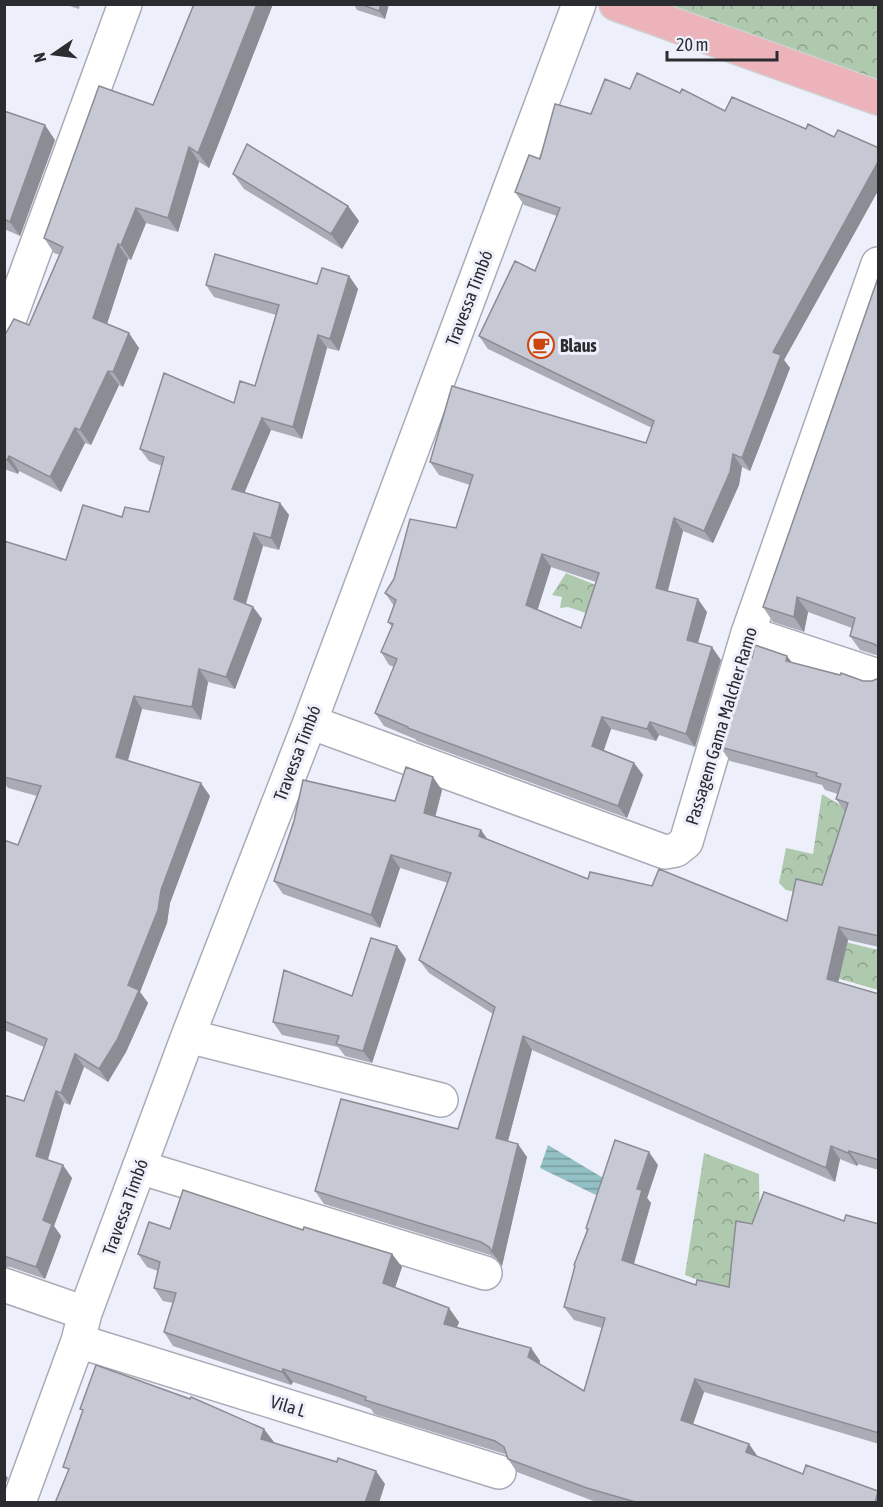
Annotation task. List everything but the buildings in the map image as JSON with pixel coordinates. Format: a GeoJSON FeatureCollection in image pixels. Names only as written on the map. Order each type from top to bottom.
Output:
{"type":"FeatureCollection","features":[{"type":"Feature","properties":{"kind":"main road"},"geometry":{"type":"LineString","coordinates":[[615,4],[879,98]]}},
{"type":"Feature","properties":{"kind":"street"},"geometry":{"type":"LineString","coordinates":[[4,334],[124,4]]}},
{"type":"Feature","properties":{"kind":"street","name":"Travessa Timbó"},"geometry":{"type":"LineString","coordinates":[[19,1503],[188,1036],[310,722],[579,4]]}},
{"type":"Feature","properties":{"kind":"street","name":"Passagem Gama Malcher Ramo"},"geometry":{"type":"LineString","coordinates":[[310,722],[665,852],[676,850],[686,842],[748,633],[879,264]]}},
{"type":"Feature","properties":{"kind":"street"},"geometry":{"type":"LineString","coordinates":[[748,633],[879,676]]}},
{"type":"Feature","properties":{"kind":"street"},"geometry":{"type":"LineString","coordinates":[[188,1036],[441,1100]]}},
{"type":"Feature","properties":{"kind":"street"},"geometry":{"type":"LineString","coordinates":[[140,1167],[485,1273]]}},
{"type":"Feature","properties":{"kind":"street","name":"Vila L"},"geometry":{"type":"LineString","coordinates":[[4,1285],[81,1327],[499,1472]]}},
{"type":"Feature","properties":{"kind":"green space"},"geometry":{"type":"Polygon","coordinates":[[[667,5],[878,5],[878,80],[667,5]]]}},
{"type":"Feature","properties":{"kind":"green space"},"geometry":{"type":"Polygon","coordinates":[[[566,573],[598,586],[594,608],[586,613],[568,607],[560,608],[562,597],[552,595],[566,573]]]}},
{"type":"Feature","properties":{"kind":"green space"},"geometry":{"type":"Polygon","coordinates":[[[822,794],[861,818],[848,902],[786,890],[779,883],[786,848],[813,854],[822,794]]]}},
{"type":"Feature","properties":{"kind":"green space"},"geometry":{"type":"Polygon","coordinates":[[[797,930],[878,950],[878,990],[789,964],[797,930]]]}},
{"type":"Feature","properties":{"kind":"green space"},"geometry":{"type":"Polygon","coordinates":[[[704,1153],[759,1174],[761,1304],[685,1275],[704,1153]]]}},
{"type":"Feature","properties":{"kind":"shaded area"},"geometry":{"type":"Polygon","coordinates":[[[548,1145],[605,1179],[600,1197],[540,1168],[548,1145]]]}},
{"type":"Feature","properties":{"kind":"place","name":"Blaus"},"geometry":{"type":"Point","coordinates":[541,345]}}]}
